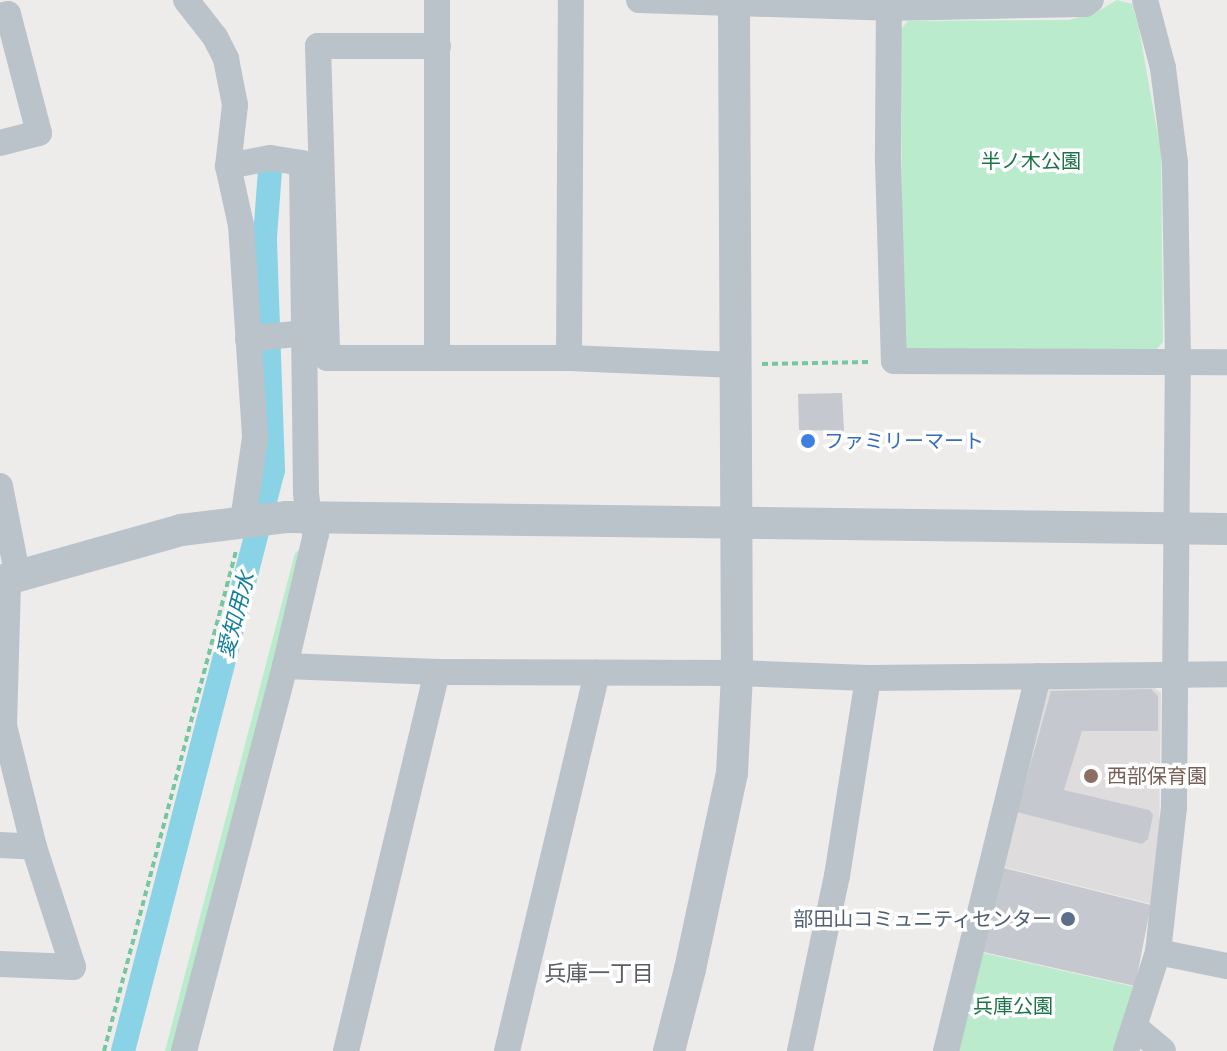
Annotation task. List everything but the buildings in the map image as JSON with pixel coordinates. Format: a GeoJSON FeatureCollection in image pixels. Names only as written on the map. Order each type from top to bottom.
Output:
{"type":"FeatureCollection","features":[{"type":"Feature","properties":{"kind":"street"},"geometry":{"type":"LineString","coordinates":[[186,0],[215,37],[226,59],[235,105],[228,166],[241,225],[255,438],[243,520]]}},
{"type":"Feature","properties":{"kind":"street"},"geometry":{"type":"LineString","coordinates":[[437,0],[437,357]]}},
{"type":"Feature","properties":{"kind":"street"},"geometry":{"type":"LineString","coordinates":[[569,358],[571,0]]}},
{"type":"Feature","properties":{"kind":"street"},"geometry":{"type":"LineString","coordinates":[[639,0],[889,4],[1085,4],[1091,0]]}},
{"type":"Feature","properties":{"kind":"street"},"geometry":{"type":"LineString","coordinates":[[1145,0],[1163,68],[1175,163],[1178,362],[1174,529],[1176,672],[1174,808],[1158,952],[1131,1039],[1163,1051]]}},
{"type":"Feature","properties":{"kind":"street"},"geometry":{"type":"LineString","coordinates":[[669,1051],[732,773],[737,673],[734,3]]}},
{"type":"Feature","properties":{"kind":"street"},"geometry":{"type":"LineString","coordinates":[[889,4],[888,162],[894,361],[1227,362]]}},
{"type":"Feature","properties":{"kind":"street"},"geometry":{"type":"LineString","coordinates":[[0,16],[8,14],[39,133],[0,143]]}},
{"type":"Feature","properties":{"kind":"street"},"geometry":{"type":"LineString","coordinates":[[438,46],[318,46],[327,358],[569,358],[736,365]]}},
{"type":"Feature","properties":{"kind":"street"},"geometry":{"type":"LineString","coordinates":[[228,166],[270,158],[302,163],[304,333],[298,518]]}},
{"type":"Feature","properties":{"kind":"street"},"geometry":{"type":"LineString","coordinates":[[248,339],[304,333]]}},
{"type":"Feature","properties":{"kind":"street"},"geometry":{"type":"LineString","coordinates":[[0,486],[9,580],[2,726],[34,847],[73,967],[0,964]]}},
{"type":"Feature","properties":{"kind":"street"},"geometry":{"type":"LineString","coordinates":[[184,1051],[285,666],[316,534],[298,518]]}},
{"type":"Feature","properties":{"kind":"street"},"geometry":{"type":"LineString","coordinates":[[9,580],[144,539],[243,520],[298,518],[1227,529]]}},
{"type":"Feature","properties":{"kind":"street"},"geometry":{"type":"LineString","coordinates":[[285,666],[437,672],[737,673],[868,678],[1176,672],[1227,674]]}},
{"type":"Feature","properties":{"kind":"street"},"geometry":{"type":"LineString","coordinates":[[346,1051],[437,672]]}},
{"type":"Feature","properties":{"kind":"street"},"geometry":{"type":"LineString","coordinates":[[507,1051],[597,673]]}},
{"type":"Feature","properties":{"kind":"street"},"geometry":{"type":"LineString","coordinates":[[946,1051],[1038,676]]}},
{"type":"Feature","properties":{"kind":"street"},"geometry":{"type":"LineString","coordinates":[[800,1051],[837,876],[868,678]]}},
{"type":"Feature","properties":{"kind":"street"},"geometry":{"type":"LineString","coordinates":[[0,845],[34,847]]}},
{"type":"Feature","properties":{"kind":"street"},"geometry":{"type":"LineString","coordinates":[[1158,952],[1227,966]]}},
{"type":"Feature","properties":{"kind":"path"},"geometry":{"type":"LineString","coordinates":[[736,365],[894,361]]}},
{"type":"Feature","properties":{"kind":"path"},"geometry":{"type":"LineString","coordinates":[[104,1051],[243,520]]}},
{"type":"Feature","properties":{"kind":"shaded area","name":"西部保育園"},"geometry":{"type":"Polygon","coordinates":[[[1050,684],[1152,686],[1161,693],[1159,847],[1151,904],[1000,866],[1040,694],[1050,684]]]}},
{"type":"Feature","properties":{"kind":"green space","name":"半ノ木公園"},"geometry":{"type":"Polygon","coordinates":[[[1117,0],[1132,4],[1161,152],[1163,342],[1154,352],[908,351],[902,344],[901,29],[908,21],[1069,20],[1095,13],[1117,0]]]}},
{"type":"Feature","properties":{"kind":"green space"},"geometry":{"type":"Polygon","coordinates":[[[304,546],[172,1051],[165,1051],[295,553],[304,546]]]}},
{"type":"Feature","properties":{"kind":"green space","name":"兵庫公園"},"geometry":{"type":"Polygon","coordinates":[[[979,952],[1135,987],[1114,1051],[955,1051],[979,952]]]}},
{"type":"Feature","properties":{"kind":"waterway","name":"愛知用水"},"geometry":{"type":"LineString","coordinates":[[123,1051],[273,470],[265,237],[270,170]]}},
{"type":"Feature","properties":{"kind":"place","name":"ファミリーマート"},"geometry":{"type":"Point","coordinates":[808,441]}},
{"type":"Feature","properties":{"kind":"place","name":"西部保育園"},"geometry":{"type":"Point","coordinates":[1091,776]}},
{"type":"Feature","properties":{"kind":"place","name":"部田山コミュニティセンター"},"geometry":{"type":"Point","coordinates":[1068,919]}},
{"type":"Feature","properties":{"kind":"district","name":"兵庫一丁目"},"geometry":{"type":"Point","coordinates":[599,974]}}]}
